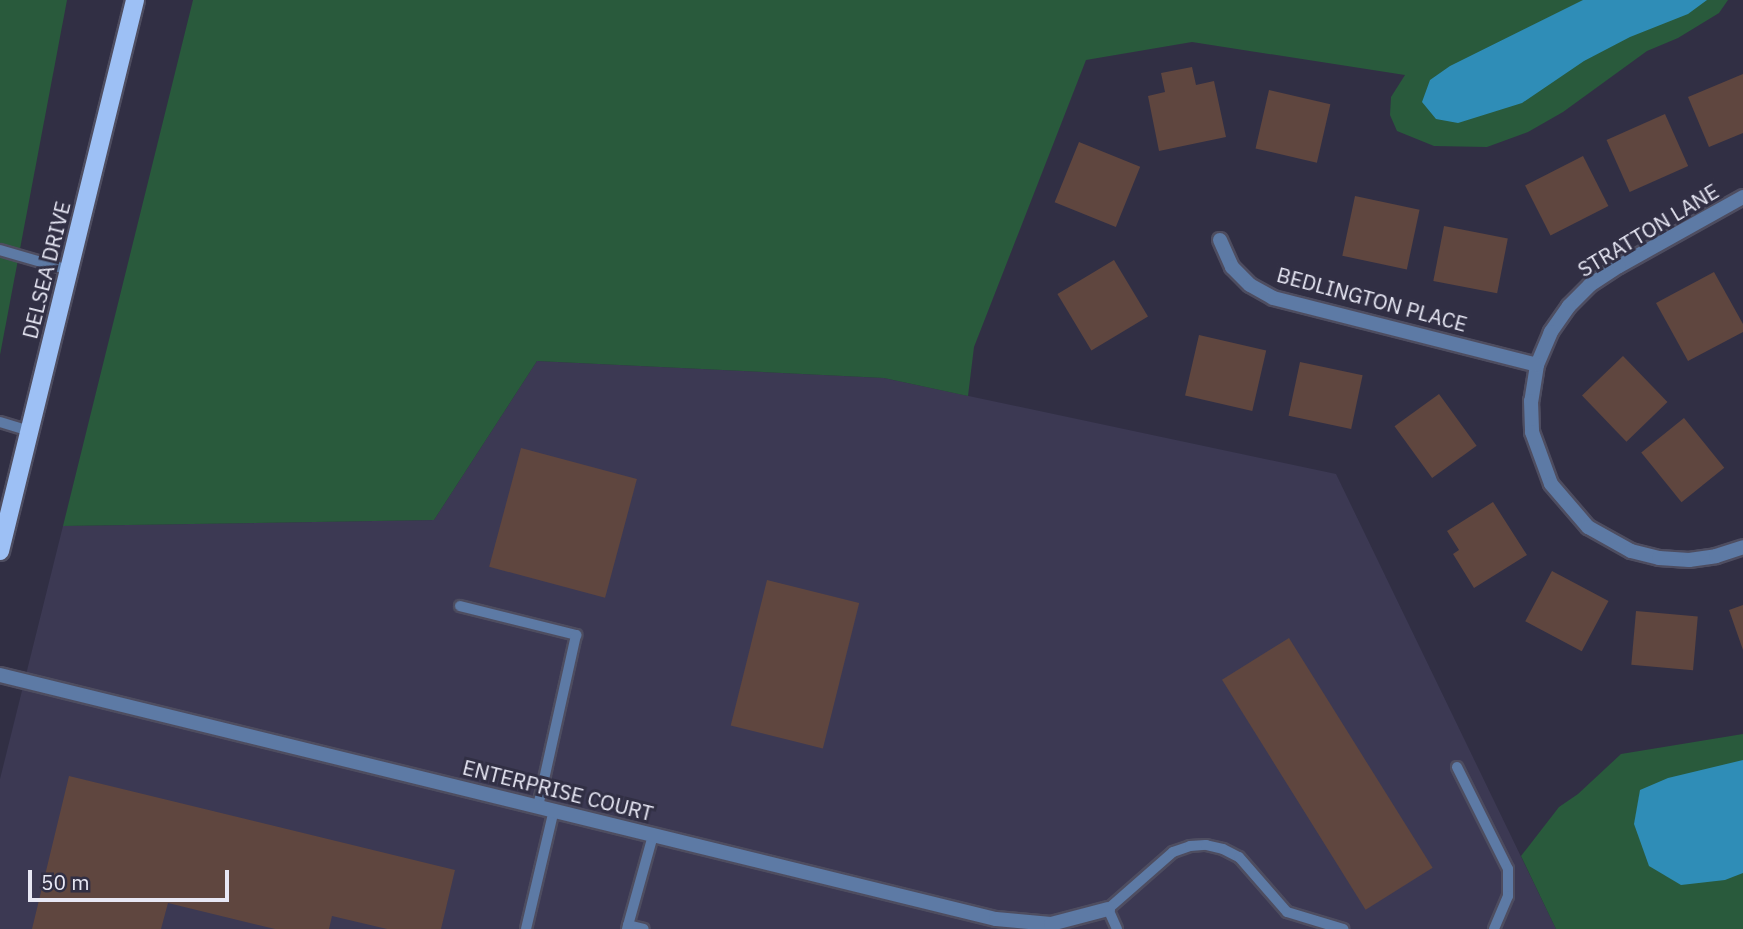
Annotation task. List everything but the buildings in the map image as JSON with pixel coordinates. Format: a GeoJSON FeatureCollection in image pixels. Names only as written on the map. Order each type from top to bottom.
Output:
{"type":"FeatureCollection","features":[{"type":"Feature","properties":{"kind":"main road","name":"DELSEA DRIVE"},"geometry":{"type":"LineString","coordinates":[[0,551],[135,0]]}},
{"type":"Feature","properties":{"kind":"street","name":"STRATTON LANE"},"geometry":{"type":"LineString","coordinates":[[1743,198],[1590,285],[1551,332],[1537,365],[1531,401],[1536,445],[1551,484],[1588,527],[1631,551],[1659,558],[1689,560],[1716,556],[1743,547]]}},
{"type":"Feature","properties":{"kind":"street","name":"BEDLINGTON PLACE"},"geometry":{"type":"LineString","coordinates":[[1220,240],[1232,267],[1250,285],[1273,298],[1537,365]]}},
{"type":"Feature","properties":{"kind":"street","name":"ENTERPRISE COURT"},"geometry":{"type":"LineString","coordinates":[[0,675],[554,810],[995,924],[1051,924],[1108,909]]}},
{"type":"Feature","properties":{"kind":"lane"},"geometry":{"type":"LineString","coordinates":[[0,250],[69,270]]}},
{"type":"Feature","properties":{"kind":"lane"},"geometry":{"type":"LineString","coordinates":[[0,422],[29,430]]}},
{"type":"Feature","properties":{"kind":"lane"},"geometry":{"type":"LineString","coordinates":[[460,606],[576,635],[538,806]]}},
{"type":"Feature","properties":{"kind":"lane"},"geometry":{"type":"LineString","coordinates":[[1457,767],[1508,869],[1508,896],[1494,929]]}},
{"type":"Feature","properties":{"kind":"lane"},"geometry":{"type":"LineString","coordinates":[[526,929],[554,810]]}},
{"type":"Feature","properties":{"kind":"lane"},"geometry":{"type":"LineString","coordinates":[[645,929],[628,927],[653,835]]}},
{"type":"Feature","properties":{"kind":"lane"},"geometry":{"type":"LineString","coordinates":[[1117,929],[1108,909],[1172,852],[1190,846],[1206,845],[1239,857],[1287,912],[1343,929]]}},
{"type":"Feature","properties":{"kind":"shaded area"},"geometry":{"type":"Polygon","coordinates":[[[537,361],[884,378],[1336,474],[1556,929],[0,929],[0,779],[63,526],[434,520],[537,361]]]}},
{"type":"Feature","properties":{"kind":"green space"},"geometry":{"type":"Polygon","coordinates":[[[0,0],[67,0],[0,355],[0,0]]]}},
{"type":"Feature","properties":{"kind":"green space"},"geometry":{"type":"Polygon","coordinates":[[[193,0],[1728,0],[1719,13],[1678,38],[1647,51],[1563,112],[1528,132],[1487,147],[1434,146],[1397,131],[1390,115],[1391,97],[1405,75],[1192,42],[1086,60],[974,347],[968,396],[884,378],[537,361],[434,520],[63,526],[193,0]]]}},
{"type":"Feature","properties":{"kind":"green space"},"geometry":{"type":"Polygon","coordinates":[[[1743,734],[1743,929],[1556,929],[1521,856],[1559,807],[1578,794],[1621,754],[1743,734]]]}},
{"type":"Feature","properties":{"kind":"water"},"geometry":{"type":"Polygon","coordinates":[[[1583,0],[1707,0],[1688,14],[1630,37],[1584,61],[1522,103],[1458,123],[1436,119],[1422,102],[1430,80],[1450,66],[1583,0]]]}},
{"type":"Feature","properties":{"kind":"water"},"geometry":{"type":"Polygon","coordinates":[[[1743,760],[1743,873],[1725,880],[1681,885],[1649,866],[1634,824],[1640,790],[1668,778],[1743,760]]]}}]}
